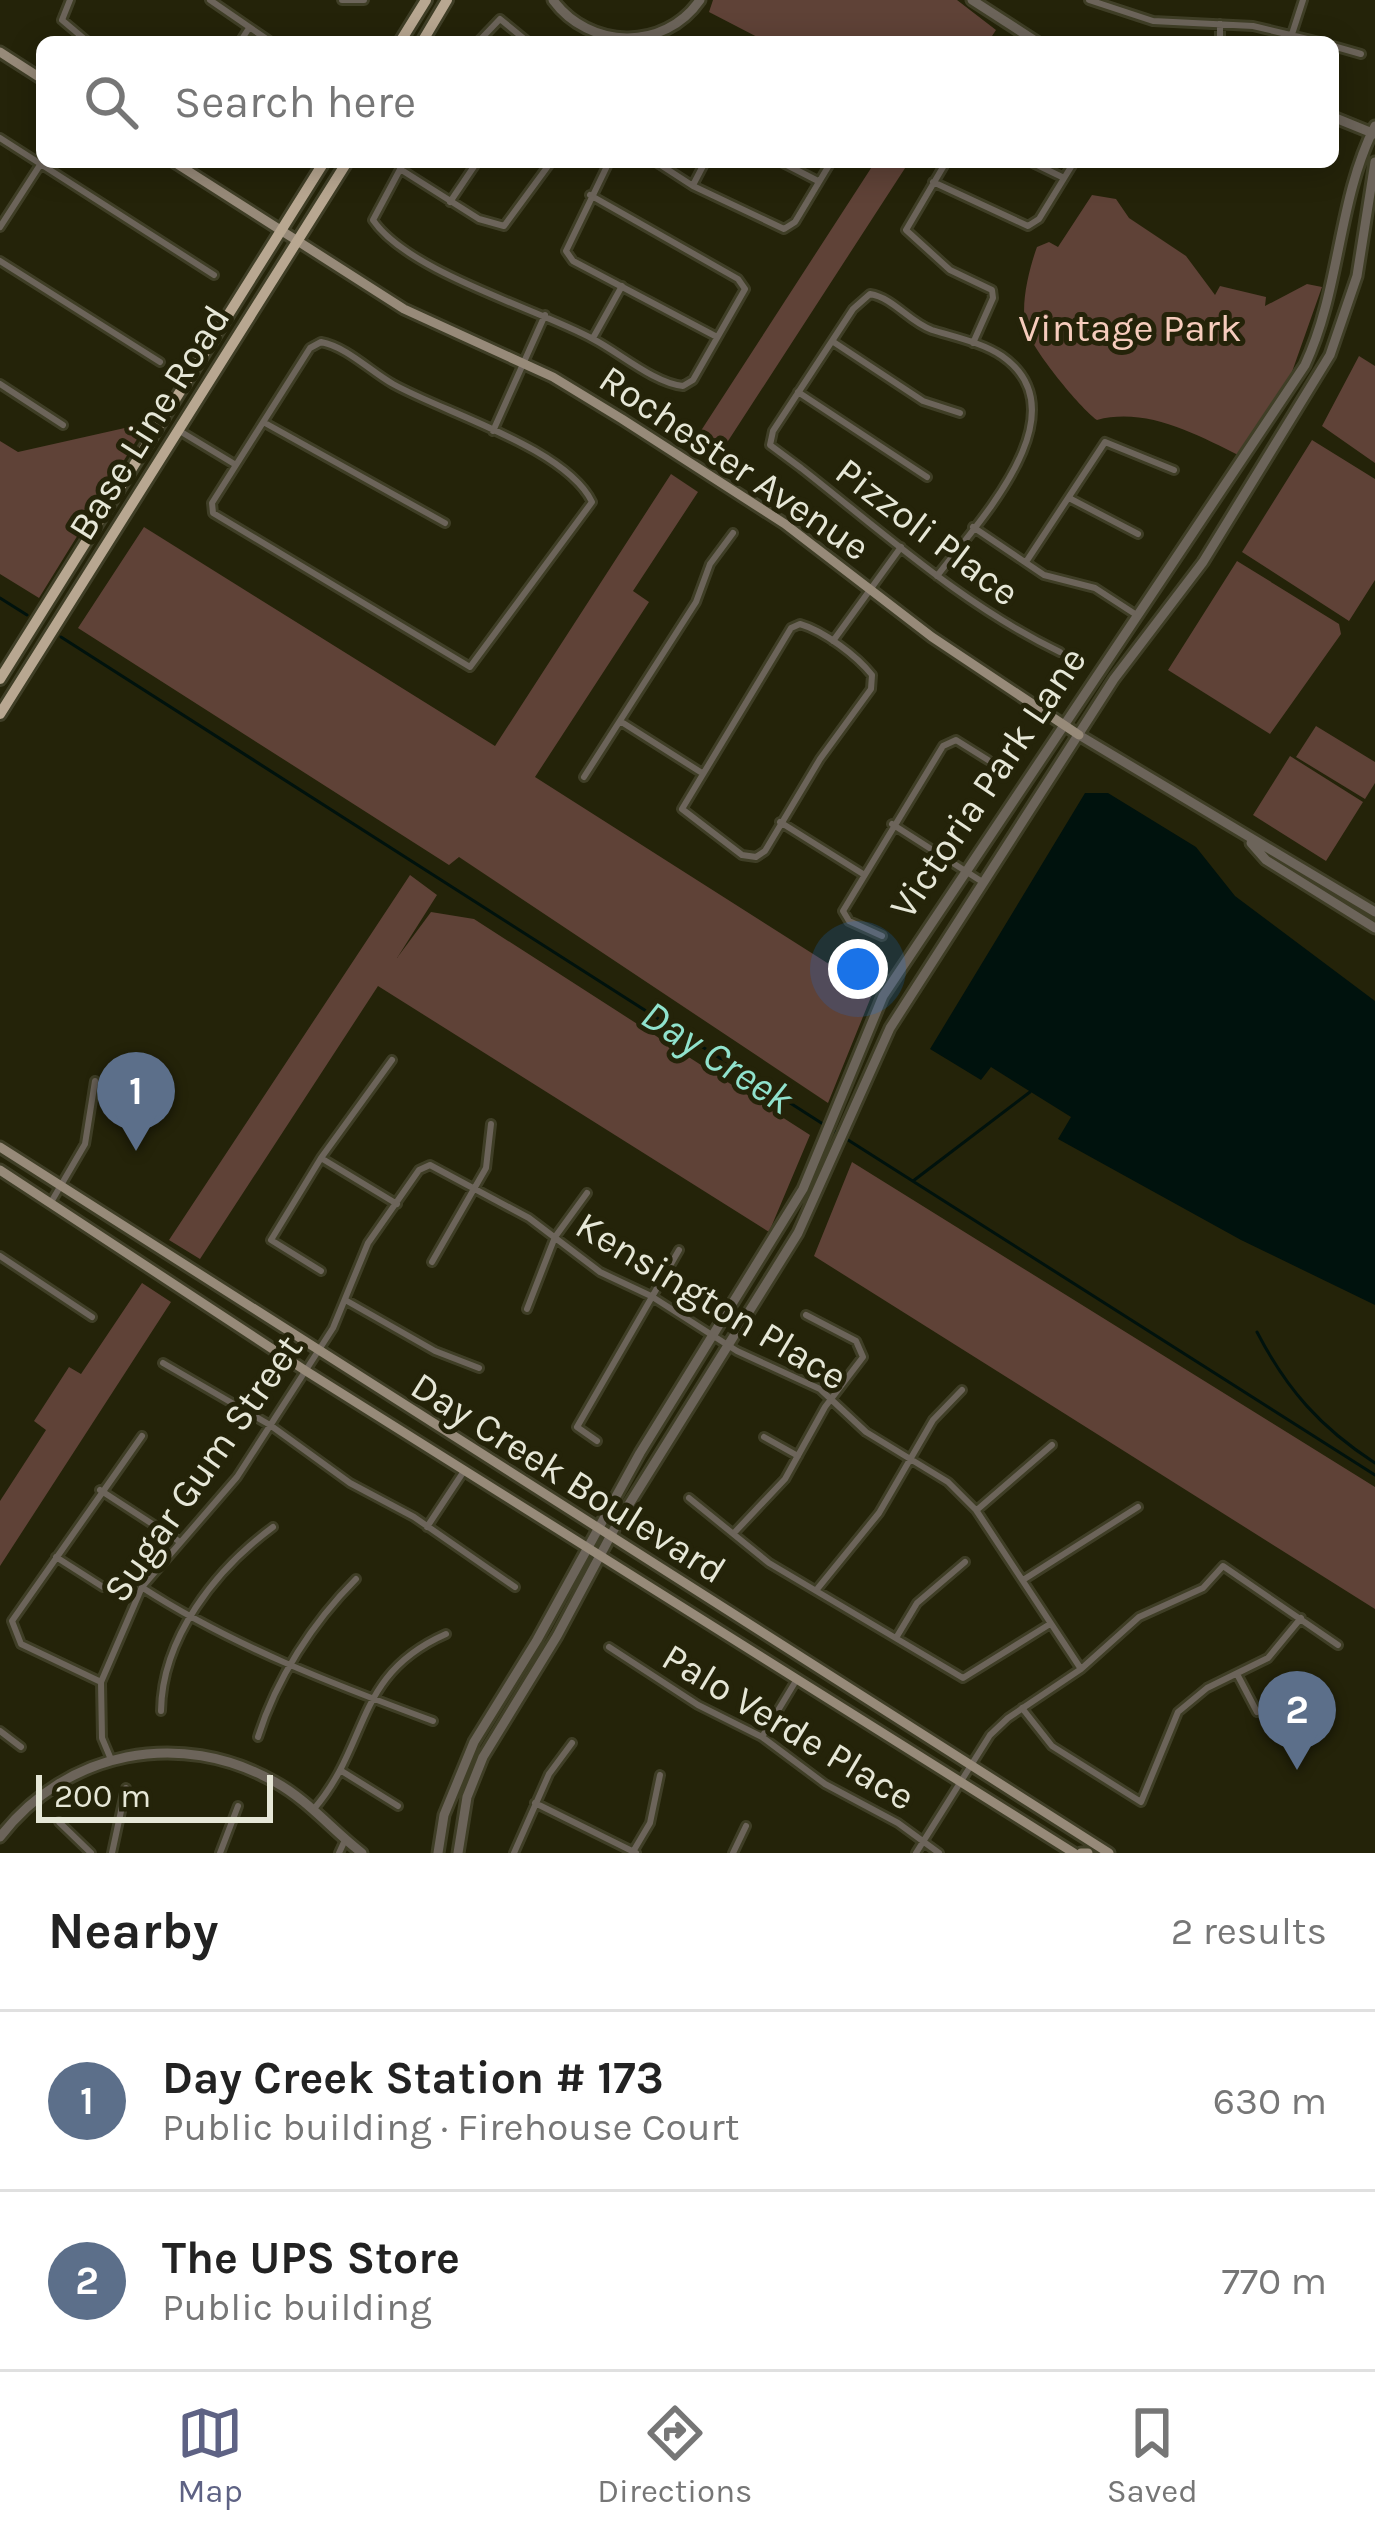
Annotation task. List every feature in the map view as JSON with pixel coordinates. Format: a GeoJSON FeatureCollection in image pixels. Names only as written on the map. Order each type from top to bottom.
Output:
{"type":"FeatureCollection","features":[{"type":"Feature","properties":{"kind":"main road"},"geometry":{"type":"LineString","coordinates":[[404,36],[426,0]]}},
{"type":"Feature","properties":{"kind":"main road"},"geometry":{"type":"LineString","coordinates":[[426,36],[448,0]]}},
{"type":"Feature","properties":{"kind":"main road"},"geometry":{"type":"LineString","coordinates":[[0,52],[36,75]]}},
{"type":"Feature","properties":{"kind":"main road","name":"Rochester Avenue"},"geometry":{"type":"LineString","coordinates":[[184,168],[423,320],[524,364],[772,515],[1079,735]]}},
{"type":"Feature","properties":{"kind":"main road","name":"Base Line Road"},"geometry":{"type":"LineString","coordinates":[[0,679],[321,168]]}},
{"type":"Feature","properties":{"kind":"main road","name":"Base Line Road"},"geometry":{"type":"LineString","coordinates":[[0,714],[343,168]]}},
{"type":"Feature","properties":{"kind":"main road","name":"Day Creek Boulevard"},"geometry":{"type":"LineString","coordinates":[[0,1147],[316,1353],[1109,1853]]}},
{"type":"Feature","properties":{"kind":"main road","name":"Day Creek Boulevard"},"geometry":{"type":"LineString","coordinates":[[0,1170],[464,1471],[960,1784],[1081,1853]]}},
{"type":"Feature","properties":{"kind":"street"},"geometry":{"type":"LineString","coordinates":[[70,0],[62,20],[81,36]]}},
{"type":"Feature","properties":{"kind":"street"},"geometry":{"type":"LineString","coordinates":[[210,0],[262,36]]}},
{"type":"Feature","properties":{"kind":"street"},"geometry":{"type":"LineString","coordinates":[[342,0],[362,2]]}},
{"type":"Feature","properties":{"kind":"street"},"geometry":{"type":"LineString","coordinates":[[553,0],[574,22],[609,36]]}},
{"type":"Feature","properties":{"kind":"street"},"geometry":{"type":"LineString","coordinates":[[640,36],[673,27],[700,0]]}},
{"type":"Feature","properties":{"kind":"street"},"geometry":{"type":"LineString","coordinates":[[972,0],[1028,36]]}},
{"type":"Feature","properties":{"kind":"street"},"geometry":{"type":"LineString","coordinates":[[1089,0],[1153,22],[1220,24],[1299,36]]}},
{"type":"Feature","properties":{"kind":"street"},"geometry":{"type":"LineString","coordinates":[[1292,34],[1303,0]]}},
{"type":"Feature","properties":{"kind":"street"},"geometry":{"type":"LineString","coordinates":[[484,36],[500,19],[523,36]]}},
{"type":"Feature","properties":{"kind":"street"},"geometry":{"type":"LineString","coordinates":[[1220,24],[1220,36]]}},
{"type":"Feature","properties":{"kind":"street"},"geometry":{"type":"LineString","coordinates":[[244,36],[249,28]]}},
{"type":"Feature","properties":{"kind":"street"},"geometry":{"type":"LineString","coordinates":[[1339,48],[1360,53]]}},
{"type":"Feature","properties":{"kind":"street"},"geometry":{"type":"LineString","coordinates":[[1339,119],[1374,131]]}},
{"type":"Feature","properties":{"kind":"street","name":"Victoria Park Lane"},"geometry":{"type":"LineString","coordinates":[[437,1853],[444,1815],[474,1742],[784,1224],[822,1146],[883,996],[1305,365],[1332,294],[1350,199],[1374,131]]}},
{"type":"Feature","properties":{"kind":"street"},"geometry":{"type":"LineString","coordinates":[[0,138],[36,159]]}},
{"type":"Feature","properties":{"kind":"street","name":"Victoria Park Lane"},"geometry":{"type":"LineString","coordinates":[[458,1853],[466,1797],[483,1757],[609,1537],[798,1233],[890,1028],[1079,735],[1203,562],[1330,355],[1357,276],[1375,162]]}},
{"type":"Feature","properties":{"kind":"street"},"geometry":{"type":"LineString","coordinates":[[0,227],[39,168]]}},
{"type":"Feature","properties":{"kind":"street"},"geometry":{"type":"LineString","coordinates":[[50,168],[214,274]]}},
{"type":"Feature","properties":{"kind":"street"},"geometry":{"type":"LineString","coordinates":[[401,168],[373,220],[389,237],[454,277],[545,315],[683,386],[693,380],[745,289],[737,279],[590,196]]}},
{"type":"Feature","properties":{"kind":"street"},"geometry":{"type":"LineString","coordinates":[[405,168],[450,202],[504,226],[546,168]]}},
{"type":"Feature","properties":{"kind":"street"},"geometry":{"type":"LineString","coordinates":[[450,202],[473,168]]}},
{"type":"Feature","properties":{"kind":"street"},"geometry":{"type":"LineString","coordinates":[[606,168],[566,251],[717,337]]}},
{"type":"Feature","properties":{"kind":"street"},"geometry":{"type":"LineString","coordinates":[[665,168],[784,229],[796,222],[827,168]]}},
{"type":"Feature","properties":{"kind":"street"},"geometry":{"type":"LineString","coordinates":[[693,186],[702,168]]}},
{"type":"Feature","properties":{"kind":"street"},"geometry":{"type":"LineString","coordinates":[[793,168],[818,181]]}},
{"type":"Feature","properties":{"kind":"street"},"geometry":{"type":"LineString","coordinates":[[942,168],[907,222],[908,237],[950,270],[992,290],[993,298],[973,343]]}},
{"type":"Feature","properties":{"kind":"street"},"geometry":{"type":"LineString","coordinates":[[1043,168],[1062,177]]}},
{"type":"Feature","properties":{"kind":"street"},"geometry":{"type":"LineString","coordinates":[[933,182],[1028,226],[1039,219],[1069,168]]}},
{"type":"Feature","properties":{"kind":"street"},"geometry":{"type":"LineString","coordinates":[[0,261],[160,362]]}},
{"type":"Feature","properties":{"kind":"street"},"geometry":{"type":"LineString","coordinates":[[593,338],[622,286]]}},
{"type":"Feature","properties":{"kind":"street"},"geometry":{"type":"LineString","coordinates":[[927,477],[798,392],[860,298],[869,294],[883,296],[921,326],[999,354],[1018,371],[1032,398],[1026,448],[937,576]]}},
{"type":"Feature","properties":{"kind":"street"},"geometry":{"type":"LineString","coordinates":[[493,431],[545,315]]}},
{"type":"Feature","properties":{"kind":"street"},"geometry":{"type":"LineString","coordinates":[[832,341],[922,401],[959,412]]}},
{"type":"Feature","properties":{"kind":"street"},"geometry":{"type":"LineString","coordinates":[[321,342],[393,384],[493,431],[572,478],[592,502],[470,668],[213,513],[212,503],[263,422],[310,348],[321,342]]}},
{"type":"Feature","properties":{"kind":"street"},"geometry":{"type":"LineString","coordinates":[[0,384],[63,425]]}},
{"type":"Feature","properties":{"kind":"street","name":"Pizzoli Place"},"geometry":{"type":"LineString","coordinates":[[798,392],[770,446],[1000,621],[1060,652]]}},
{"type":"Feature","properties":{"kind":"street"},"geometry":{"type":"LineString","coordinates":[[263,422],[445,523]]}},
{"type":"Feature","properties":{"kind":"street"},"geometry":{"type":"LineString","coordinates":[[178,430],[236,465]]}},
{"type":"Feature","properties":{"kind":"street"},"geometry":{"type":"LineString","coordinates":[[1026,562],[1105,442],[1174,470]]}},
{"type":"Feature","properties":{"kind":"street"},"geometry":{"type":"LineString","coordinates":[[1069,498],[1138,534]]}},
{"type":"Feature","properties":{"kind":"street"},"geometry":{"type":"LineString","coordinates":[[973,527],[1044,574],[1095,588],[1135,614]]}},
{"type":"Feature","properties":{"kind":"street"},"geometry":{"type":"LineString","coordinates":[[584,777],[697,602],[710,564],[733,533]]}},
{"type":"Feature","properties":{"kind":"street"},"geometry":{"type":"LineString","coordinates":[[832,642],[901,547]]}},
{"type":"Feature","properties":{"kind":"street"},"geometry":{"type":"LineString","coordinates":[[800,624],[832,642],[872,675],[871,689],[756,857],[742,855],[699,827],[682,809],[791,628],[800,624]]}},
{"type":"Feature","properties":{"kind":"street"},"geometry":{"type":"LineString","coordinates":[[620,721],[702,773]]}},
{"type":"Feature","properties":{"kind":"street","name":"Rochester Avenue"},"geometry":{"type":"LineString","coordinates":[[1079,735],[1247,839],[1274,847],[1375,912]]}},
{"type":"Feature","properties":{"kind":"street"},"geometry":{"type":"LineString","coordinates":[[882,937],[849,921],[843,911],[862,874],[943,746],[956,740],[988,760]]}},
{"type":"Feature","properties":{"kind":"street"},"geometry":{"type":"LineString","coordinates":[[780,822],[862,874]]}},
{"type":"Feature","properties":{"kind":"street"},"geometry":{"type":"LineString","coordinates":[[892,824],[984,883]]}},
{"type":"Feature","properties":{"kind":"street","name":"Rochester Avenue"},"geometry":{"type":"LineString","coordinates":[[1247,839],[1266,860],[1375,928]]}},
{"type":"Feature","properties":{"kind":"street"},"geometry":{"type":"LineString","coordinates":[[321,1271],[271,1240],[321,1158],[392,1060]]}},
{"type":"Feature","properties":{"kind":"street"},"geometry":{"type":"LineString","coordinates":[[50,1204],[88,1134],[95,1081]]}},
{"type":"Feature","properties":{"kind":"street"},"geometry":{"type":"LineString","coordinates":[[432,1262],[476,1190],[485,1168],[491,1124]]}},
{"type":"Feature","properties":{"kind":"street"},"geometry":{"type":"LineString","coordinates":[[321,1158],[398,1204]]}},
{"type":"Feature","properties":{"kind":"street","name":"Kensington Place"},"geometry":{"type":"LineString","coordinates":[[430,1165],[555,1238],[600,1272],[651,1296],[770,1369],[811,1383],[866,1432],[948,1482],[976,1510],[1081,1669]]}},
{"type":"Feature","properties":{"kind":"street","name":"Sugar Gum Street"},"geometry":{"type":"LineString","coordinates":[[110,1757],[102,1738],[101,1682],[142,1587],[237,1477],[347,1300],[361,1256],[419,1170],[430,1165]]}},
{"type":"Feature","properties":{"kind":"street"},"geometry":{"type":"LineString","coordinates":[[527,1309],[555,1238],[587,1193]]}},
{"type":"Feature","properties":{"kind":"street"},"geometry":{"type":"LineString","coordinates":[[597,1441],[577,1427],[679,1250]]}},
{"type":"Feature","properties":{"kind":"street"},"geometry":{"type":"LineString","coordinates":[[0,1256],[92,1317]]}},
{"type":"Feature","properties":{"kind":"street"},"geometry":{"type":"LineString","coordinates":[[347,1300],[435,1351],[479,1368]]}},
{"type":"Feature","properties":{"kind":"street"},"geometry":{"type":"LineString","coordinates":[[734,1533],[785,1479],[831,1399],[860,1364],[862,1350],[806,1315]]}},
{"type":"Feature","properties":{"kind":"street"},"geometry":{"type":"LineString","coordinates":[[163,1364],[271,1425],[350,1483],[427,1527],[515,1587]]}},
{"type":"Feature","properties":{"kind":"street"},"geometry":{"type":"LineString","coordinates":[[818,1588],[879,1513],[934,1420],[962,1390]]}},
{"type":"Feature","properties":{"kind":"street"},"geometry":{"type":"LineString","coordinates":[[101,1682],[21,1644],[12,1621],[142,1436]]}},
{"type":"Feature","properties":{"kind":"street"},"geometry":{"type":"LineString","coordinates":[[764,1437],[798,1456]]}},
{"type":"Feature","properties":{"kind":"street"},"geometry":{"type":"LineString","coordinates":[[976,1510],[1052,1445]]}},
{"type":"Feature","properties":{"kind":"street"},"geometry":{"type":"LineString","coordinates":[[427,1527],[464,1471]]}},
{"type":"Feature","properties":{"kind":"street"},"geometry":{"type":"LineString","coordinates":[[100,1490],[178,1540]]}},
{"type":"Feature","properties":{"kind":"street"},"geometry":{"type":"LineString","coordinates":[[689,1498],[769,1563],[964,1678],[1050,1624]]}},
{"type":"Feature","properties":{"kind":"street"},"geometry":{"type":"LineString","coordinates":[[1023,1580],[1138,1507]]}},
{"type":"Feature","properties":{"kind":"street"},"geometry":{"type":"LineString","coordinates":[[161,1712],[162,1677],[190,1618],[221,1572],[272,1527]]}},
{"type":"Feature","properties":{"kind":"street"},"geometry":{"type":"LineString","coordinates":[[56,1557],[103,1588]]}},
{"type":"Feature","properties":{"kind":"street"},"geometry":{"type":"LineString","coordinates":[[896,1640],[917,1603],[965,1562]]}},
{"type":"Feature","properties":{"kind":"street"},"geometry":{"type":"LineString","coordinates":[[916,1853],[991,1735],[1081,1669],[1139,1617],[1204,1588],[1223,1566],[1338,1646]]}},
{"type":"Feature","properties":{"kind":"street"},"geometry":{"type":"LineString","coordinates":[[257,1737],[268,1704],[292,1662],[332,1602],[356,1579]]}},
{"type":"Feature","properties":{"kind":"street"},"geometry":{"type":"LineString","coordinates":[[142,1587],[190,1618],[433,1721]]}},
{"type":"Feature","properties":{"kind":"street"},"geometry":{"type":"LineString","coordinates":[[1022,1708],[1052,1746],[1141,1802],[1178,1712],[1207,1688],[1268,1658],[1301,1618]]}},
{"type":"Feature","properties":{"kind":"street"},"geometry":{"type":"LineString","coordinates":[[313,1810],[340,1770],[391,1666],[411,1649],[446,1634]]}},
{"type":"Feature","properties":{"kind":"street","name":"Palo Verde Place"},"geometry":{"type":"LineString","coordinates":[[609,1647],[698,1705],[762,1737],[825,1784],[939,1853]]}},
{"type":"Feature","properties":{"kind":"street"},"geometry":{"type":"LineString","coordinates":[[1237,1674],[1257,1712]]}},
{"type":"Feature","properties":{"kind":"street"},"geometry":{"type":"LineString","coordinates":[[762,1737],[797,1679]]}},
{"type":"Feature","properties":{"kind":"street"},"geometry":{"type":"LineString","coordinates":[[0,1731],[22,1748]]}},
{"type":"Feature","properties":{"kind":"street"},"geometry":{"type":"LineString","coordinates":[[514,1853],[535,1803],[572,1743]]}},
{"type":"Feature","properties":{"kind":"street"},"geometry":{"type":"LineString","coordinates":[[0,1835],[23,1808],[110,1757],[166,1751],[205,1755],[278,1783],[362,1853]]}},
{"type":"Feature","properties":{"kind":"street"},"geometry":{"type":"LineString","coordinates":[[340,1770],[398,1806]]}},
{"type":"Feature","properties":{"kind":"street"},"geometry":{"type":"LineString","coordinates":[[535,1803],[634,1853],[650,1823],[660,1775]]}},
{"type":"Feature","properties":{"kind":"street"},"geometry":{"type":"LineString","coordinates":[[112,1853],[125,1788]]}},
{"type":"Feature","properties":{"kind":"street"},"geometry":{"type":"LineString","coordinates":[[220,1853],[238,1806]]}},
{"type":"Feature","properties":{"kind":"street"},"geometry":{"type":"LineString","coordinates":[[59,1822],[91,1853]]}},
{"type":"Feature","properties":{"kind":"street"},"geometry":{"type":"LineString","coordinates":[[734,1853],[746,1826]]}},
{"type":"Feature","properties":{"kind":"street"},"geometry":{"type":"LineString","coordinates":[[339,1853],[345,1840]]}},
{"type":"Feature","properties":{"kind":"green space"},"geometry":{"type":"Polygon","coordinates":[[[713,0],[957,0],[996,30],[992,36],[755,36],[709,12],[713,0]]]}},
{"type":"Feature","properties":{"kind":"green space"},"geometry":{"type":"Polygon","coordinates":[[[871,168],[905,168],[717,458],[693,443],[871,168]]]}},
{"type":"Feature","properties":{"kind":"green space","name":"Vintage Park"},"geometry":{"type":"Polygon","coordinates":[[[1092,195],[1116,199],[1129,218],[1186,256],[1215,295],[1220,286],[1266,297],[1265,306],[1307,284],[1322,287],[1287,386],[1240,456],[1152,420],[1097,420],[1031,340],[1025,300],[1037,247],[1049,242],[1058,247],[1092,195]]]}},
{"type":"Feature","properties":{"kind":"green space"},"geometry":{"type":"Polygon","coordinates":[[[1359,356],[1375,366],[1375,463],[1322,426],[1359,356]]]}},
{"type":"Feature","properties":{"kind":"green space"},"geometry":{"type":"Polygon","coordinates":[[[147,423],[39,598],[0,574],[0,441],[18,452],[147,423]]]}},
{"type":"Feature","properties":{"kind":"green space"},"geometry":{"type":"Polygon","coordinates":[[[1312,440],[1375,479],[1375,580],[1349,621],[1242,552],[1312,440]]]}},
{"type":"Feature","properties":{"kind":"green space"},"geometry":{"type":"Polygon","coordinates":[[[671,474],[698,492],[633,591],[649,602],[535,777],[873,992],[828,1103],[459,857],[449,865],[78,628],[144,527],[495,746],[671,474]]]}},
{"type":"Feature","properties":{"kind":"green space"},"geometry":{"type":"Polygon","coordinates":[[[1237,561],[1339,624],[1341,634],[1270,734],[1168,670],[1237,561]]]}},
{"type":"Feature","properties":{"kind":"green space"},"geometry":{"type":"Polygon","coordinates":[[[1316,726],[1375,762],[1375,783],[1365,799],[1296,757],[1316,726]]]}},
{"type":"Feature","properties":{"kind":"green space"},"geometry":{"type":"Polygon","coordinates":[[[1290,756],[1363,802],[1326,861],[1253,815],[1290,756]]]}},
{"type":"Feature","properties":{"kind":"green space"},"geometry":{"type":"Polygon","coordinates":[[[410,875],[437,895],[397,958],[431,912],[474,919],[810,1135],[769,1232],[378,986],[200,1259],[169,1240],[410,875]]]}},
{"type":"Feature","properties":{"kind":"green space"},"geometry":{"type":"Polygon","coordinates":[[[852,1162],[1375,1487],[1375,1609],[814,1256],[852,1162]]]}},
{"type":"Feature","properties":{"kind":"green space"},"geometry":{"type":"Polygon","coordinates":[[[142,1283],[171,1302],[0,1566],[0,1501],[46,1430],[34,1421],[69,1367],[81,1374],[142,1283]]]}},
{"type":"Feature","properties":{"kind":"shaded area"},"geometry":{"type":"Polygon","coordinates":[[[1085,793],[1108,793],[1196,847],[1235,896],[1375,1001],[1375,1305],[1241,1240],[1058,1139],[1071,1117],[991,1067],[981,1080],[930,1049],[1085,793]]]}},
{"type":"Feature","properties":{"kind":"waterway","name":"Day Creek"},"geometry":{"type":"LineString","coordinates":[[0,598],[27,615]]}},
{"type":"Feature","properties":{"kind":"waterway","name":"Day Creek"},"geometry":{"type":"LineString","coordinates":[[61,637],[837,1133]]}},
{"type":"Feature","properties":{"kind":"waterway"},"geometry":{"type":"LineString","coordinates":[[913,1181],[1030,1092]]}},
{"type":"Feature","properties":{"kind":"waterway","name":"Day Creek"},"geometry":{"type":"LineString","coordinates":[[845,1138],[1375,1475]]}},
{"type":"Feature","properties":{"kind":"waterway"},"geometry":{"type":"LineString","coordinates":[[1257,1332],[1307,1406],[1375,1463]]}},
{"type":"Feature","properties":{"kind":"place","name":"Day Creek Station # 173"},"geometry":{"type":"Point","coordinates":[136,1151]}},
{"type":"Feature","properties":{"kind":"place","name":"The UPS Store"},"geometry":{"type":"Point","coordinates":[1297,1770]}}]}
